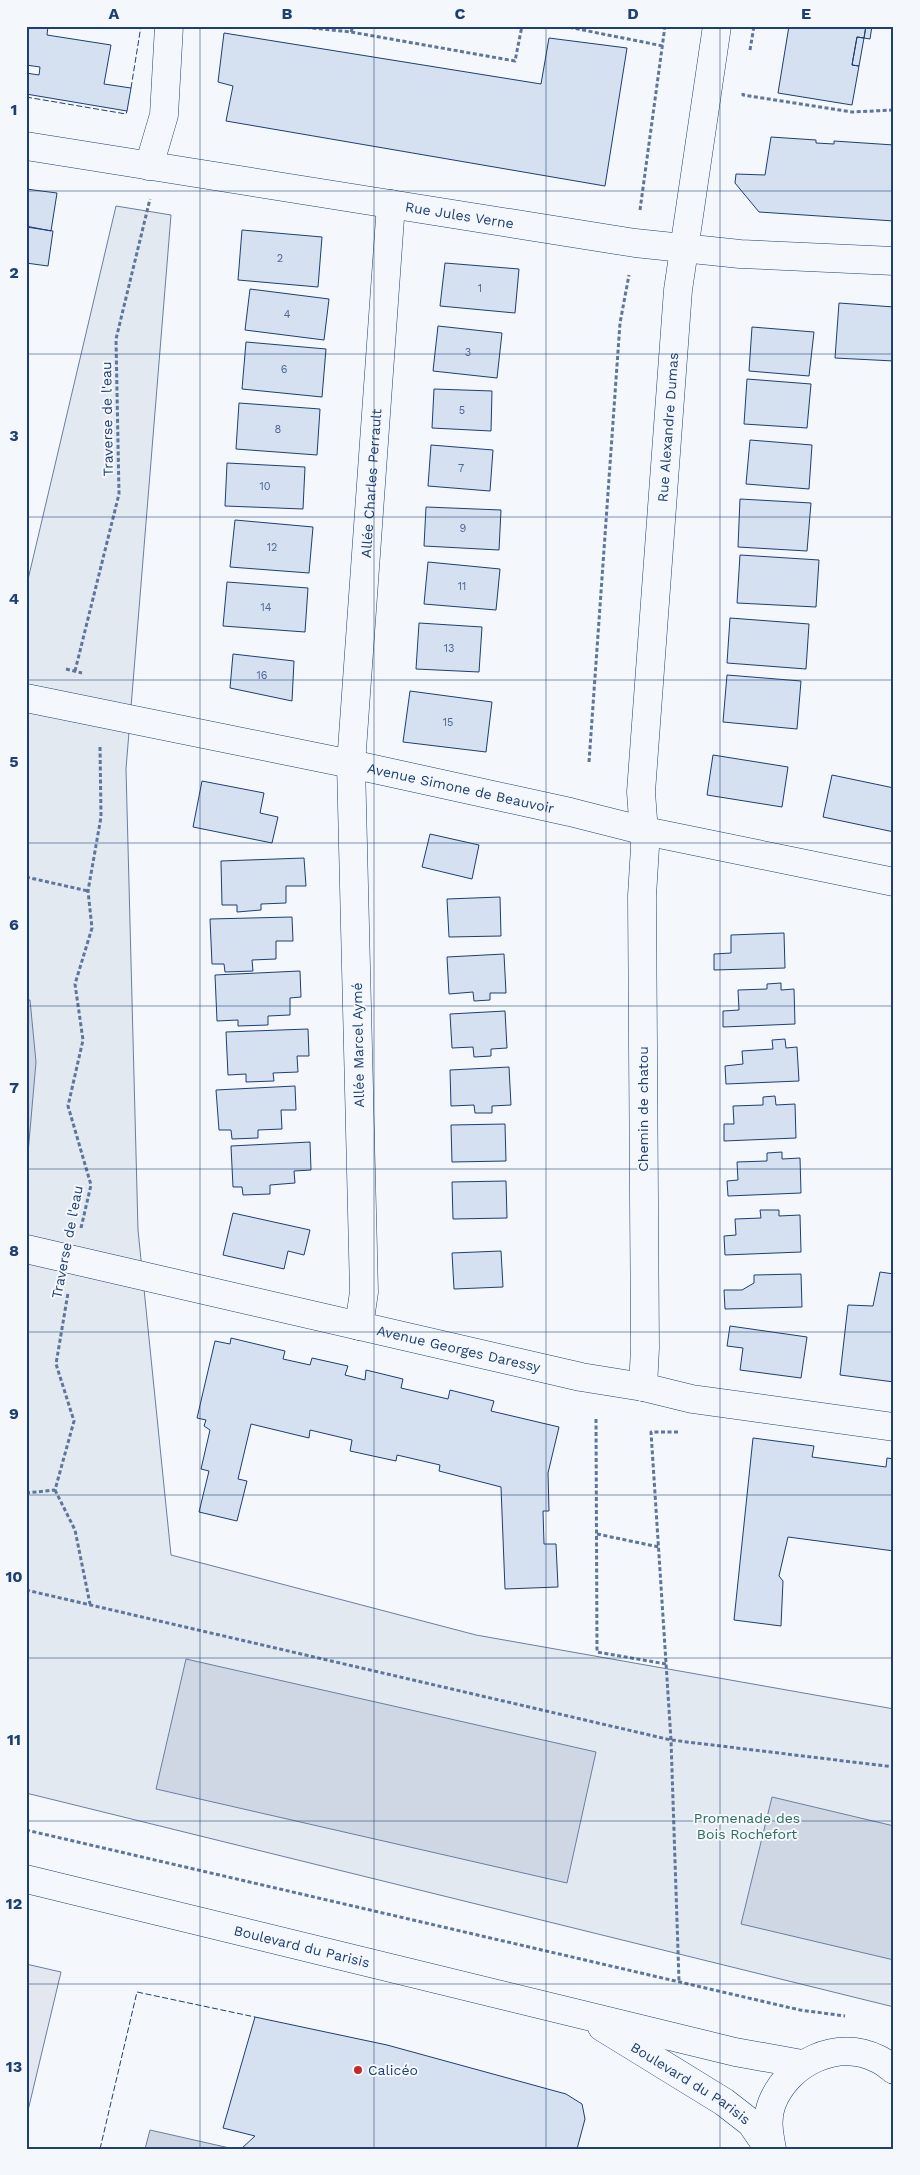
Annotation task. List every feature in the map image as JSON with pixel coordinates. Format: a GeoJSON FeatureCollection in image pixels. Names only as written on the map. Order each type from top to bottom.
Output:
{"type":"FeatureCollection","features":[{"type":"Feature","properties":{"kind":"street"},"geometry":{"type":"LineString","coordinates":[[149,166],[164,115],[169,26]]}},
{"type":"Feature","properties":{"kind":"street","name":"Rue Alexandre Dumas"},"geometry":{"type":"LineString","coordinates":[[645,831],[642,782],[678,290],[717,26]]}},
{"type":"Feature","properties":{"kind":"street","name":"Rue Jules Verne"},"geometry":{"type":"LineString","coordinates":[[26,146],[635,242],[740,254],[894,261]]}},
{"type":"Feature","properties":{"kind":"street","name":"Allée Charles Perrault"},"geometry":{"type":"LineString","coordinates":[[351,764],[391,204]]}},
{"type":"Feature","properties":{"kind":"street","name":"Avenue Simone de Beauvoir"},"geometry":{"type":"LineString","coordinates":[[26,698],[351,764],[570,812],[645,831],[894,882]]}},
{"type":"Feature","properties":{"kind":"street","name":"Allée Marcel Aymé"},"geometry":{"type":"LineString","coordinates":[[351,764],[364,1292],[359,1326]]}},
{"type":"Feature","properties":{"kind":"street","name":"Chemin de chatou"},"geometry":{"type":"LineString","coordinates":[[644,1387],[642,896],[645,866],[645,831]]}},
{"type":"Feature","properties":{"kind":"street","name":"Avenue Georges Daressy"},"geometry":{"type":"LineString","coordinates":[[26,1249],[581,1377],[644,1387],[692,1399],[894,1427]]}},
{"type":"Feature","properties":{"kind":"street","name":"Boulevard du Parisis"},"geometry":{"type":"LineString","coordinates":[[26,1879],[735,2052],[802,2064]]}},
{"type":"Feature","properties":{"kind":"street","name":"Boulevard du Parisis"},"geometry":{"type":"LineString","coordinates":[[577,2012],[724,2102],[751,2123],[771,2149]]}},
{"type":"Feature","properties":{"kind":"street"},"geometry":{"type":"LineString","coordinates":[[771,2149],[768,2129],[772,2104],[783,2082],[802,2064],[826,2054],[852,2052],[877,2058],[894,2070]]}},
{"type":"Feature","properties":{"kind":"path"},"geometry":{"type":"LineString","coordinates":[[294,26],[351,32],[515,61],[522,26]]}},
{"type":"Feature","properties":{"kind":"path"},"geometry":{"type":"LineString","coordinates":[[351,32],[353,26]]}},
{"type":"Feature","properties":{"kind":"path"},"geometry":{"type":"LineString","coordinates":[[563,26],[662,46]]}},
{"type":"Feature","properties":{"kind":"path"},"geometry":{"type":"LineString","coordinates":[[589,762],[620,323],[635,242],[665,26]]}},
{"type":"Feature","properties":{"kind":"path"},"geometry":{"type":"LineString","coordinates":[[750,52],[754,26]]}},
{"type":"Feature","properties":{"kind":"path"},"geometry":{"type":"LineString","coordinates":[[744,87],[743,96],[852,112],[894,110]]}},
{"type":"Feature","properties":{"kind":"path","name":"Traverse de l'eau"},"geometry":{"type":"LineString","coordinates":[[75,671],[119,494],[116,339],[150,201],[149,166]]}},
{"type":"Feature","properties":{"kind":"path"},"geometry":{"type":"LineString","coordinates":[[56,668],[84,673]]}},
{"type":"Feature","properties":{"kind":"path","name":"Traverse de l'eau"},"geometry":{"type":"LineString","coordinates":[[55,1490],[74,1421],[56,1364],[74,1260],[91,1185],[68,1106],[83,1040],[75,984],[92,928],[88,892],[101,817],[98,755],[105,715]]}},
{"type":"Feature","properties":{"kind":"path"},"geometry":{"type":"LineString","coordinates":[[26,877],[88,892]]}},
{"type":"Feature","properties":{"kind":"path"},"geometry":{"type":"LineString","coordinates":[[679,1981],[671,1740],[651,1432],[688,1432],[692,1399]]}},
{"type":"Feature","properties":{"kind":"path"},"geometry":{"type":"LineString","coordinates":[[596,1419],[597,1652],[666,1664]]}},
{"type":"Feature","properties":{"kind":"path"},"geometry":{"type":"LineString","coordinates":[[26,1493],[55,1490],[75,1530],[90,1604]]}},
{"type":"Feature","properties":{"kind":"path"},"geometry":{"type":"LineString","coordinates":[[596,1534],[659,1547]]}},
{"type":"Feature","properties":{"kind":"path"},"geometry":{"type":"LineString","coordinates":[[26,1590],[671,1740],[894,1767]]}},
{"type":"Feature","properties":{"kind":"path"},"geometry":{"type":"LineString","coordinates":[[26,1830],[800,2010],[852,2018]]}},
{"type":"Feature","properties":{"kind":"green space","name":"Promenade des Bois Rochefort"},"geometry":{"type":"Polygon","coordinates":[[[116,206],[171,215],[126,769],[138,1230],[171,1555],[476,1635],[894,1709],[894,2007],[26,1793],[26,588],[116,206]]]}},
{"type":"Feature","properties":{"kind":"shaded area"},"geometry":{"type":"Polygon","coordinates":[[[26,1000],[30,1000],[36,1062],[26,1176],[26,1000]]]}},
{"type":"Feature","properties":{"kind":"shaded area"},"geometry":{"type":"Polygon","coordinates":[[[186,1659],[596,1752],[567,1883],[156,1789],[186,1659]]]}},
{"type":"Feature","properties":{"kind":"shaded area"},"geometry":{"type":"Polygon","coordinates":[[[772,1797],[894,1826],[894,1960],[741,1924],[772,1797]]]}},
{"type":"Feature","properties":{"kind":"shaded area"},"geometry":{"type":"Polygon","coordinates":[[[26,1964],[61,1972],[26,2119],[26,1964]]]}},
{"type":"Feature","properties":{"kind":"shaded area"},"geometry":{"type":"Polygon","coordinates":[[[150,2130],[234,2149],[145,2149],[150,2130]]]}},
{"type":"Feature","properties":{"kind":"building"},"geometry":{"type":"Polygon","coordinates":[[[26,26],[48,26],[47,35],[111,45],[104,84],[131,88],[127,111],[26,94],[26,73],[39,75],[40,67],[26,65],[26,26]]]}},
{"type":"Feature","properties":{"kind":"building"},"geometry":{"type":"Polygon","coordinates":[[[789,26],[866,26],[864,38],[857,37],[852,65],[859,66],[852,105],[778,93],[789,26]]]}},
{"type":"Feature","properties":{"kind":"building"},"geometry":{"type":"Polygon","coordinates":[[[866,26],[872,26],[870,39],[864,38],[866,26]]]}},
{"type":"Feature","properties":{"kind":"building"},"geometry":{"type":"Polygon","coordinates":[[[224,33],[541,84],[549,38],[627,48],[605,186],[226,121],[233,86],[218,82],[224,33]]]}},
{"type":"Feature","properties":{"kind":"building"},"geometry":{"type":"Polygon","coordinates":[[[857,37],[864,38],[859,66],[852,65],[857,37]]]}},
{"type":"Feature","properties":{"kind":"building"},"geometry":{"type":"Polygon","coordinates":[[[771,137],[816,140],[816,143],[834,144],[834,141],[894,145],[894,221],[759,212],[735,183],[736,174],[765,175],[771,137]]]}},
{"type":"Feature","properties":{"kind":"building"},"geometry":{"type":"Polygon","coordinates":[[[26,189],[57,193],[51,231],[26,226],[26,189]]]}},
{"type":"Feature","properties":{"kind":"building"},"geometry":{"type":"Polygon","coordinates":[[[26,227],[53,231],[48,266],[26,263],[26,227]]]}},
{"type":"Feature","properties":{"kind":"building"},"geometry":{"type":"Polygon","coordinates":[[[242,230],[322,237],[318,287],[238,280],[242,230]]]}},
{"type":"Feature","properties":{"kind":"building"},"geometry":{"type":"Polygon","coordinates":[[[445,263],[519,269],[515,313],[440,306],[445,263]]]}},
{"type":"Feature","properties":{"kind":"building"},"geometry":{"type":"Polygon","coordinates":[[[250,289],[329,299],[324,340],[245,330],[250,289]]]}},
{"type":"Feature","properties":{"kind":"building"},"geometry":{"type":"Polygon","coordinates":[[[839,303],[894,307],[894,361],[835,358],[839,303]]]}},
{"type":"Feature","properties":{"kind":"building"},"geometry":{"type":"Polygon","coordinates":[[[438,326],[502,333],[497,378],[433,371],[438,326]]]}},
{"type":"Feature","properties":{"kind":"building"},"geometry":{"type":"Polygon","coordinates":[[[752,327],[814,332],[809,376],[749,371],[752,327]]]}},
{"type":"Feature","properties":{"kind":"building"},"geometry":{"type":"Polygon","coordinates":[[[246,342],[326,349],[322,397],[242,389],[246,342]]]}},
{"type":"Feature","properties":{"kind":"building"},"geometry":{"type":"Polygon","coordinates":[[[747,379],[811,384],[807,428],[744,424],[747,379]]]}},
{"type":"Feature","properties":{"kind":"building"},"geometry":{"type":"Polygon","coordinates":[[[434,389],[492,391],[491,431],[432,428],[434,389]]]}},
{"type":"Feature","properties":{"kind":"building"},"geometry":{"type":"Polygon","coordinates":[[[239,403],[320,409],[317,455],[236,449],[239,403]]]}},
{"type":"Feature","properties":{"kind":"building"},"geometry":{"type":"Polygon","coordinates":[[[750,440],[812,445],[809,489],[746,484],[750,440]]]}},
{"type":"Feature","properties":{"kind":"building"},"geometry":{"type":"Polygon","coordinates":[[[431,445],[493,450],[490,491],[428,486],[431,445]]]}},
{"type":"Feature","properties":{"kind":"building"},"geometry":{"type":"Polygon","coordinates":[[[227,463],[305,467],[303,509],[225,506],[227,463]]]}},
{"type":"Feature","properties":{"kind":"building"},"geometry":{"type":"Polygon","coordinates":[[[740,499],[811,503],[807,551],[738,547],[740,499]]]}},
{"type":"Feature","properties":{"kind":"building"},"geometry":{"type":"Polygon","coordinates":[[[426,507],[501,510],[499,550],[424,546],[426,507]]]}},
{"type":"Feature","properties":{"kind":"building"},"geometry":{"type":"Polygon","coordinates":[[[235,520],[313,527],[309,573],[230,567],[235,520]]]}},
{"type":"Feature","properties":{"kind":"building"},"geometry":{"type":"Polygon","coordinates":[[[740,555],[819,560],[816,607],[737,603],[740,555]]]}},
{"type":"Feature","properties":{"kind":"building"},"geometry":{"type":"Polygon","coordinates":[[[428,562],[500,569],[496,610],[424,604],[428,562]]]}},
{"type":"Feature","properties":{"kind":"building"},"geometry":{"type":"Polygon","coordinates":[[[227,582],[308,588],[305,632],[223,626],[227,582]]]}},
{"type":"Feature","properties":{"kind":"building"},"geometry":{"type":"Polygon","coordinates":[[[730,618],[809,624],[806,669],[727,663],[730,618]]]}},
{"type":"Feature","properties":{"kind":"building"},"geometry":{"type":"Polygon","coordinates":[[[419,623],[482,627],[479,672],[416,669],[419,623]]]}},
{"type":"Feature","properties":{"kind":"building"},"geometry":{"type":"Polygon","coordinates":[[[233,654],[294,661],[292,701],[230,688],[233,654]]]}},
{"type":"Feature","properties":{"kind":"building"},"geometry":{"type":"Polygon","coordinates":[[[727,675],[801,681],[797,729],[723,722],[727,675]]]}},
{"type":"Feature","properties":{"kind":"building"},"geometry":{"type":"Polygon","coordinates":[[[410,691],[492,702],[486,752],[403,742],[410,691]]]}},
{"type":"Feature","properties":{"kind":"building"},"geometry":{"type":"Polygon","coordinates":[[[713,755],[788,767],[782,807],[707,795],[713,755]]]}},
{"type":"Feature","properties":{"kind":"building"},"geometry":{"type":"Polygon","coordinates":[[[832,775],[894,788],[894,832],[823,817],[832,775]]]}},
{"type":"Feature","properties":{"kind":"building"},"geometry":{"type":"Polygon","coordinates":[[[202,781],[264,793],[260,813],[278,817],[272,843],[193,827],[202,781]]]}},
{"type":"Feature","properties":{"kind":"building"},"geometry":{"type":"Polygon","coordinates":[[[430,834],[479,845],[472,879],[422,867],[430,834]]]}},
{"type":"Feature","properties":{"kind":"building"},"geometry":{"type":"Polygon","coordinates":[[[304,858],[306,886],[286,886],[286,903],[261,904],[261,910],[237,912],[237,905],[222,905],[221,861],[304,858]]]}},
{"type":"Feature","properties":{"kind":"building"},"geometry":{"type":"Polygon","coordinates":[[[500,897],[501,936],[449,937],[447,899],[500,897]]]}},
{"type":"Feature","properties":{"kind":"building"},"geometry":{"type":"Polygon","coordinates":[[[292,917],[293,941],[276,941],[276,959],[252,960],[253,971],[225,972],[224,964],[212,964],[210,919],[292,917]]]}},
{"type":"Feature","properties":{"kind":"building"},"geometry":{"type":"Polygon","coordinates":[[[784,933],[785,968],[714,970],[714,954],[731,953],[731,935],[784,933]]]}},
{"type":"Feature","properties":{"kind":"building"},"geometry":{"type":"Polygon","coordinates":[[[504,954],[506,993],[490,993],[490,1000],[474,1001],[473,992],[449,994],[447,957],[504,954]]]}},
{"type":"Feature","properties":{"kind":"building"},"geometry":{"type":"Polygon","coordinates":[[[300,971],[301,997],[290,998],[290,1015],[268,1016],[268,1025],[238,1026],[238,1020],[217,1021],[215,975],[300,971]]]}},
{"type":"Feature","properties":{"kind":"building"},"geometry":{"type":"Polygon","coordinates":[[[781,983],[781,990],[794,989],[795,1024],[723,1027],[723,1011],[739,1010],[738,990],[767,989],[767,984],[781,983]]]}},
{"type":"Feature","properties":{"kind":"building"},"geometry":{"type":"Polygon","coordinates":[[[505,1011],[507,1048],[491,1049],[491,1056],[474,1057],[473,1047],[452,1048],[450,1014],[505,1011]]]}},
{"type":"Feature","properties":{"kind":"building"},"geometry":{"type":"Polygon","coordinates":[[[308,1029],[309,1056],[297,1056],[298,1072],[273,1073],[274,1081],[246,1082],[246,1074],[228,1075],[226,1032],[308,1029]]]}},
{"type":"Feature","properties":{"kind":"building"},"geometry":{"type":"Polygon","coordinates":[[[785,1039],[786,1048],[797,1047],[799,1081],[726,1084],[725,1066],[743,1064],[742,1051],[773,1049],[772,1040],[785,1039]]]}},
{"type":"Feature","properties":{"kind":"building"},"geometry":{"type":"Polygon","coordinates":[[[509,1067],[511,1105],[492,1106],[492,1113],[475,1113],[474,1105],[451,1106],[450,1070],[509,1067]]]}},
{"type":"Feature","properties":{"kind":"building"},"geometry":{"type":"Polygon","coordinates":[[[295,1086],[296,1110],[281,1110],[282,1129],[258,1130],[258,1138],[232,1139],[231,1130],[219,1130],[216,1090],[295,1086]]]}},
{"type":"Feature","properties":{"kind":"building"},"geometry":{"type":"Polygon","coordinates":[[[775,1096],[776,1105],[795,1104],[796,1138],[724,1141],[724,1124],[734,1124],[733,1106],[763,1105],[763,1097],[775,1096]]]}},
{"type":"Feature","properties":{"kind":"building"},"geometry":{"type":"Polygon","coordinates":[[[505,1124],[506,1161],[452,1162],[451,1125],[505,1124]]]}},
{"type":"Feature","properties":{"kind":"building"},"geometry":{"type":"Polygon","coordinates":[[[310,1142],[311,1170],[294,1171],[295,1183],[270,1185],[270,1194],[243,1195],[242,1187],[233,1187],[231,1146],[310,1142]]]}},
{"type":"Feature","properties":{"kind":"building"},"geometry":{"type":"Polygon","coordinates":[[[782,1152],[782,1159],[800,1158],[801,1193],[728,1196],[727,1181],[738,1180],[737,1162],[767,1161],[767,1153],[782,1152]]]}},
{"type":"Feature","properties":{"kind":"building"},"geometry":{"type":"Polygon","coordinates":[[[506,1181],[507,1218],[453,1219],[452,1182],[506,1181]]]}},
{"type":"Feature","properties":{"kind":"building"},"geometry":{"type":"Polygon","coordinates":[[[760,1210],[779,1210],[779,1216],[800,1215],[801,1252],[725,1255],[724,1236],[736,1235],[735,1219],[761,1218],[760,1210]]]}},
{"type":"Feature","properties":{"kind":"building"},"geometry":{"type":"Polygon","coordinates":[[[233,1213],[310,1230],[304,1255],[288,1251],[284,1269],[223,1255],[233,1213]]]}},
{"type":"Feature","properties":{"kind":"building"},"geometry":{"type":"Polygon","coordinates":[[[501,1251],[503,1287],[454,1289],[452,1253],[501,1251]]]}},
{"type":"Feature","properties":{"kind":"building"},"geometry":{"type":"Polygon","coordinates":[[[880,1272],[894,1274],[894,1382],[840,1375],[848,1305],[873,1306],[880,1272]]]}},
{"type":"Feature","properties":{"kind":"building"},"geometry":{"type":"Polygon","coordinates":[[[801,1274],[802,1307],[725,1309],[724,1290],[742,1290],[754,1283],[754,1275],[801,1274]]]}},
{"type":"Feature","properties":{"kind":"building"},"geometry":{"type":"Polygon","coordinates":[[[730,1326],[807,1337],[801,1378],[740,1370],[743,1348],[727,1346],[730,1326]]]}},
{"type":"Feature","properties":{"kind":"building"},"geometry":{"type":"Polygon","coordinates":[[[231,1338],[285,1351],[283,1359],[310,1365],[312,1358],[348,1366],[345,1375],[365,1380],[366,1370],[403,1379],[401,1388],[448,1399],[450,1390],[494,1401],[491,1411],[559,1427],[548,1473],[549,1511],[543,1511],[544,1544],[556,1544],[558,1587],[505,1589],[501,1487],[439,1471],[440,1465],[397,1455],[396,1461],[350,1451],[352,1440],[310,1430],[309,1438],[251,1424],[238,1479],[247,1481],[237,1521],[199,1512],[209,1471],[201,1469],[210,1430],[204,1426],[206,1420],[197,1418],[215,1341],[230,1344],[231,1338]]]}},
{"type":"Feature","properties":{"kind":"building"},"geometry":{"type":"Polygon","coordinates":[[[753,1438],[814,1446],[812,1457],[886,1467],[887,1458],[894,1459],[894,1551],[788,1537],[779,1576],[783,1581],[781,1626],[734,1620],[753,1438]]]}},
{"type":"Feature","properties":{"kind":"building","name":"Calicéo"},"geometry":{"type":"Polygon","coordinates":[[[255,2017],[387,2045],[566,2094],[582,2104],[585,2119],[577,2149],[241,2149],[255,2136],[223,2128],[255,2017]]]}},
{"type":"Feature","properties":{"kind":"fence"},"geometry":{"type":"LineString","coordinates":[[131,88],[141,26]]}},
{"type":"Feature","properties":{"kind":"fence"},"geometry":{"type":"LineString","coordinates":[[26,97],[126,114],[127,111]]}},
{"type":"Feature","properties":{"kind":"fence"},"geometry":{"type":"LineString","coordinates":[[100,2149],[137,1992],[255,2017]]}},
{"type":"Feature","properties":{"kind":"place","name":"Calicéo"},"geometry":{"type":"Point","coordinates":[358,2070]}}]}
